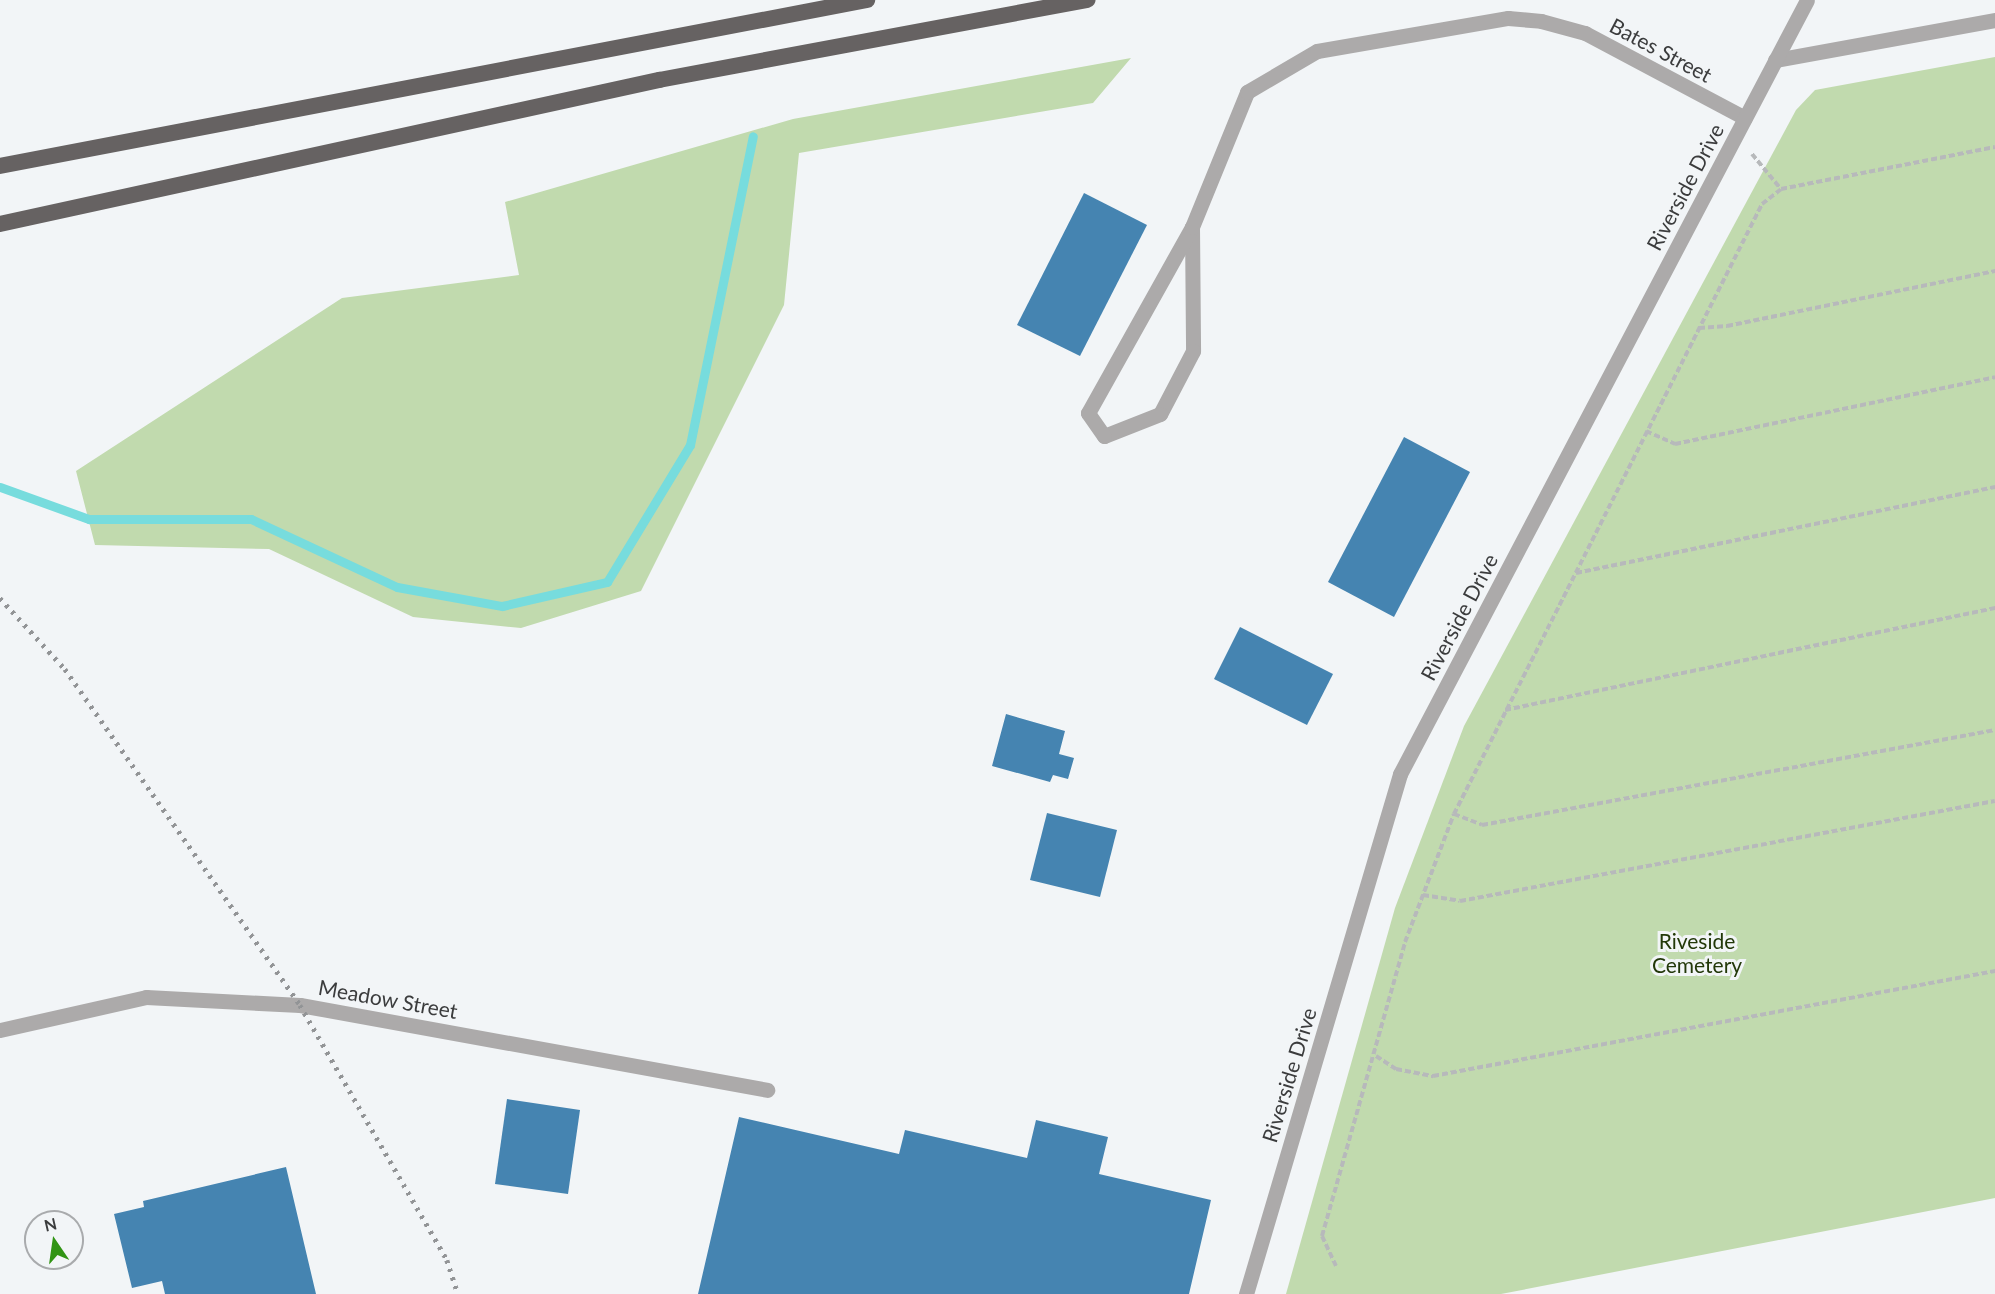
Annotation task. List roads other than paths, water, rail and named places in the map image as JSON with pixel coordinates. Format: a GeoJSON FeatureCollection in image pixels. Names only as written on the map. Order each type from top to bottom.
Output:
{"type":"FeatureCollection","features":[{"type":"Feature","properties":{"kind":"highway"},"geometry":{"type":"LineString","coordinates":[[0,166],[867,0]]}},
{"type":"Feature","properties":{"kind":"highway"},"geometry":{"type":"LineString","coordinates":[[0,224],[658,80],[1088,0]]}},
{"type":"Feature","properties":{"kind":"street","name":"Riverside Drive"},"geometry":{"type":"LineString","coordinates":[[1246,1294],[1400,774],[1807,0]]}},
{"type":"Feature","properties":{"kind":"street","name":"Bates Street"},"geometry":{"type":"LineString","coordinates":[[1192,227],[1193,351],[1160,414],[1104,436],[1088,413],[1192,227],[1247,92],[1317,51],[1508,18],[1541,21],[1584,33],[1745,118]]}},
{"type":"Feature","properties":{"kind":"street"},"geometry":{"type":"LineString","coordinates":[[1775,60],[1995,20]]}},
{"type":"Feature","properties":{"kind":"street","name":"Meadow Street"},"geometry":{"type":"LineString","coordinates":[[0,1030],[146,997],[300,1005],[767,1090]]}},
{"type":"Feature","properties":{"kind":"waterway"},"geometry":{"type":"LineString","coordinates":[[0,487],[89,519],[251,519],[397,587],[502,606],[607,582],[690,445],[753,136]]}},
{"type":"Feature","properties":{"kind":"railway"},"geometry":{"type":"LineString","coordinates":[[0,598],[65,669],[300,1005],[447,1260],[458,1294]]}},
{"type":"Feature","properties":{"kind":"park label","name":"Riveside Cemetery"},"geometry":{"type":"Point","coordinates":[1697,953]}}]}
